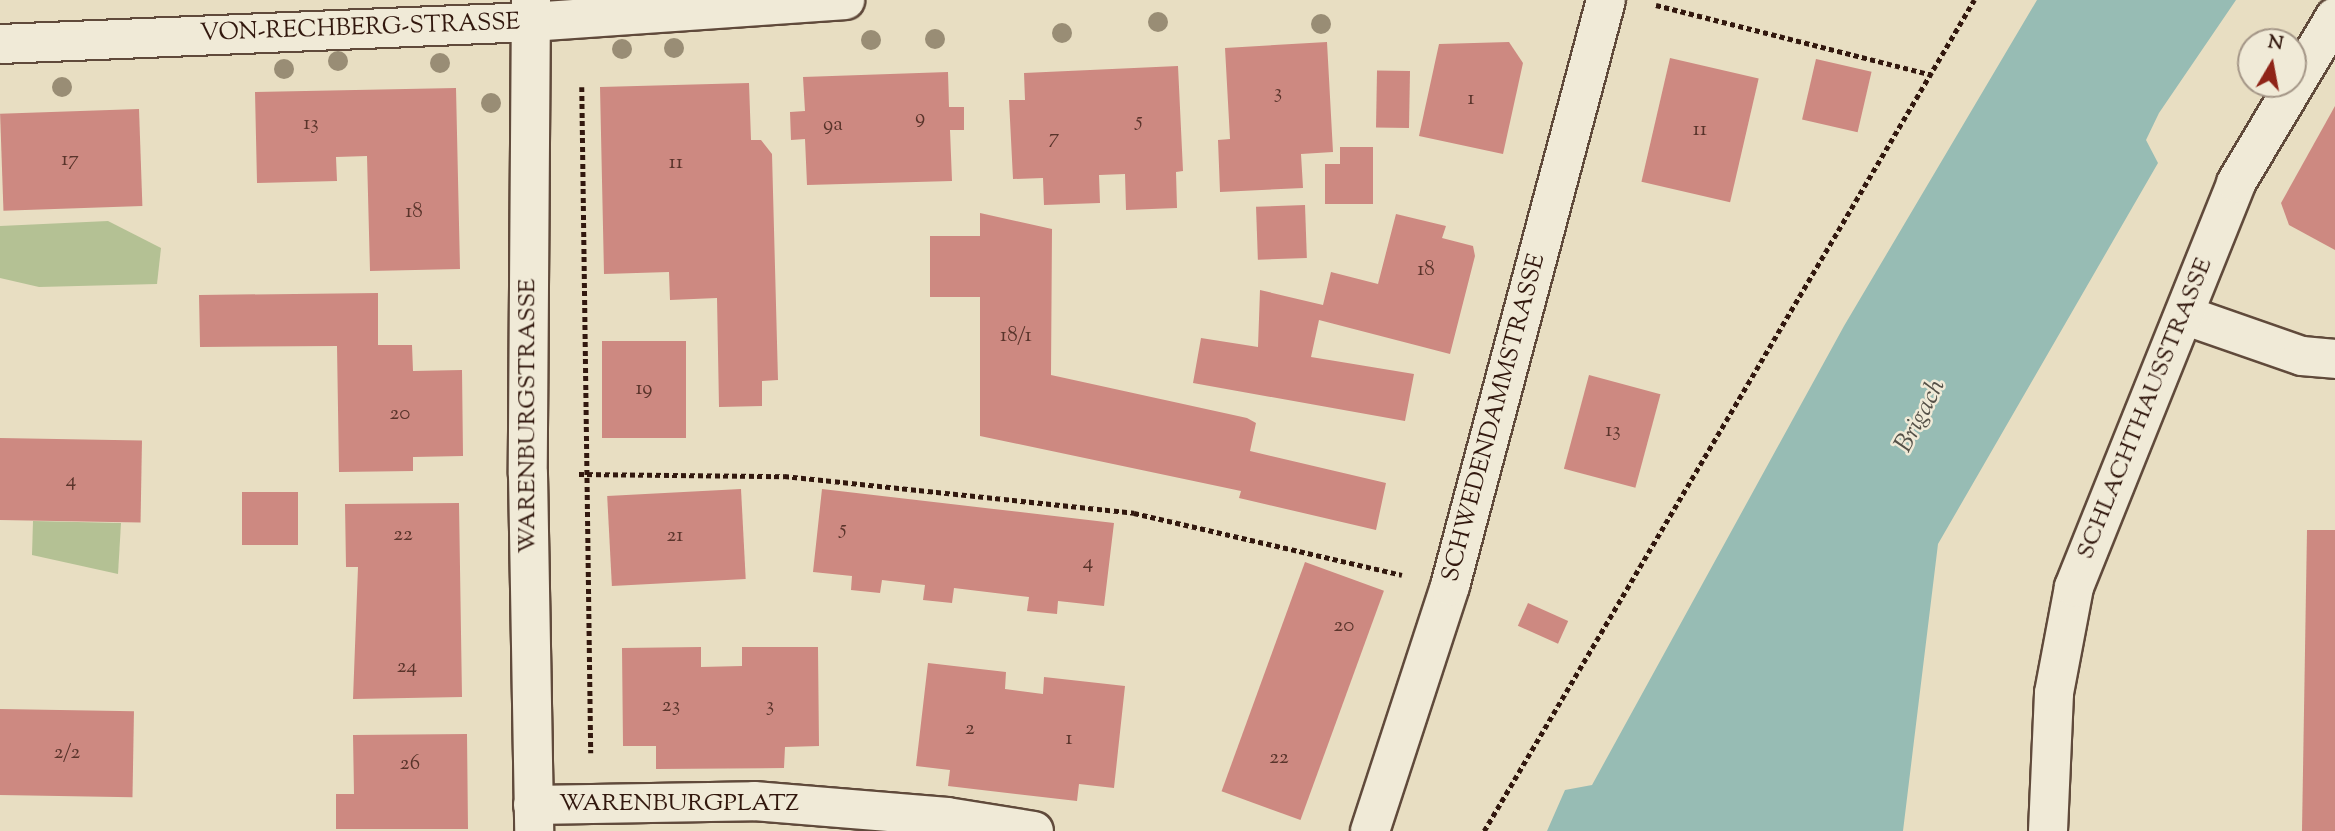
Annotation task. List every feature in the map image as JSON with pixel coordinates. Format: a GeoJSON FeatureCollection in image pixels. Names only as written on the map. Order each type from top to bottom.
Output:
{"type":"FeatureCollection","features":[{"type":"Feature","properties":{"kind":"street","name":"VON-RECHBERG-STRASSE"},"geometry":{"type":"LineString","coordinates":[[0,44],[845,0]]}},
{"type":"Feature","properties":{"kind":"street","name":"SCHWEDENDAMMSTRASSE"},"geometry":{"type":"LineString","coordinates":[[1370,831],[1450,586],[1606,0]]}},
{"type":"Feature","properties":{"kind":"street","name":"WARENBURGSTRASSE"},"geometry":{"type":"LineString","coordinates":[[533,818],[528,474],[542,14]]}},
{"type":"Feature","properties":{"kind":"street","name":"SCHLACHTHAUSSTRASSE"},"geometry":{"type":"LineString","coordinates":[[2048,831],[2054,692],[2074,587],[2236,183],[2335,17]]}},
{"type":"Feature","properties":{"kind":"street"},"geometry":{"type":"LineString","coordinates":[[2184,315],[2302,356],[2335,359]]}},
{"type":"Feature","properties":{"kind":"street","name":"WARENBURGPLATZ"},"geometry":{"type":"LineString","coordinates":[[533,818],[592,804],[754,801],[947,817],[1034,831]]}},
{"type":"Feature","properties":{"kind":"path"},"geometry":{"type":"LineString","coordinates":[[1484,831],[1933,75],[1974,0]]}},
{"type":"Feature","properties":{"kind":"path"},"geometry":{"type":"LineString","coordinates":[[1651,4],[1933,75]]}},
{"type":"Feature","properties":{"kind":"path"},"geometry":{"type":"LineString","coordinates":[[542,14],[569,57],[585,94],[586,474],[592,804]]}},
{"type":"Feature","properties":{"kind":"path"},"geometry":{"type":"LineString","coordinates":[[528,474],[785,476],[1134,513],[1450,586]]}},
{"type":"Feature","properties":{"kind":"green space"},"geometry":{"type":"Polygon","coordinates":[[[108,221],[161,248],[157,284],[39,287],[0,278],[0,226],[108,221]]]}},
{"type":"Feature","properties":{"kind":"green space"},"geometry":{"type":"Polygon","coordinates":[[[33,521],[121,523],[118,574],[32,555],[33,521]]]}},
{"type":"Feature","properties":{"kind":"water","name":"Brigach"},"geometry":{"type":"Polygon","coordinates":[[[2037,0],[2236,0],[2159,113],[2146,140],[2158,163],[1938,544],[1903,831],[1547,831],[1565,790],[1592,785],[1844,326],[2037,0]]]}},
{"type":"Feature","properties":{"kind":"building"},"geometry":{"type":"Polygon","coordinates":[[[1327,42],[1333,152],[1301,154],[1303,188],[1220,192],[1218,140],[1230,139],[1225,48],[1327,42]]]}},
{"type":"Feature","properties":{"kind":"building"},"geometry":{"type":"Polygon","coordinates":[[[1509,42],[1523,63],[1503,154],[1419,136],[1439,44],[1509,42]]]}},
{"type":"Feature","properties":{"kind":"building"},"geometry":{"type":"Polygon","coordinates":[[[1670,58],[1759,78],[1730,202],[1641,182],[1670,58]]]}},
{"type":"Feature","properties":{"kind":"building"},"geometry":{"type":"Polygon","coordinates":[[[1816,59],[1872,72],[1858,132],[1802,119],[1816,59]]]}},
{"type":"Feature","properties":{"kind":"building"},"geometry":{"type":"Polygon","coordinates":[[[1178,66],[1183,171],[1176,172],[1177,208],[1126,210],[1125,174],[1099,175],[1100,203],[1044,205],[1043,178],[1013,179],[1009,100],[1025,100],[1024,73],[1178,66]]]}},
{"type":"Feature","properties":{"kind":"building"},"geometry":{"type":"Polygon","coordinates":[[[1377,70],[1410,71],[1409,128],[1376,127],[1377,70]]]}},
{"type":"Feature","properties":{"kind":"building"},"geometry":{"type":"Polygon","coordinates":[[[948,72],[949,107],[964,107],[964,130],[950,130],[952,181],[807,185],[805,139],[791,140],[790,112],[805,111],[803,77],[948,72]]]}},
{"type":"Feature","properties":{"kind":"building"},"geometry":{"type":"Polygon","coordinates":[[[749,83],[751,140],[761,140],[772,154],[778,380],[762,381],[762,406],[719,407],[717,298],[670,300],[669,272],[604,274],[600,87],[749,83]]]}},
{"type":"Feature","properties":{"kind":"building"},"geometry":{"type":"Polygon","coordinates":[[[456,88],[460,269],[370,271],[367,156],[336,157],[337,181],[257,183],[255,92],[456,88]]]}},
{"type":"Feature","properties":{"kind":"building"},"geometry":{"type":"Polygon","coordinates":[[[2335,106],[2335,250],[2289,225],[2281,203],[2335,106]]]}},
{"type":"Feature","properties":{"kind":"building"},"geometry":{"type":"Polygon","coordinates":[[[139,109],[142,206],[3,211],[0,114],[139,109]]]}},
{"type":"Feature","properties":{"kind":"building"},"geometry":{"type":"Polygon","coordinates":[[[1340,147],[1373,147],[1373,204],[1325,204],[1325,164],[1340,164],[1340,147]]]}},
{"type":"Feature","properties":{"kind":"building"},"geometry":{"type":"Polygon","coordinates":[[[1305,205],[1307,258],[1258,260],[1256,207],[1305,205]]]}},
{"type":"Feature","properties":{"kind":"building"},"geometry":{"type":"Polygon","coordinates":[[[980,213],[1052,229],[1051,375],[1247,418],[1256,423],[1250,451],[1386,483],[1376,530],[1239,498],[1241,491],[980,436],[980,297],[930,297],[930,236],[980,236],[980,213]]]}},
{"type":"Feature","properties":{"kind":"building"},"geometry":{"type":"Polygon","coordinates":[[[1396,214],[1446,226],[1442,238],[1473,246],[1475,256],[1450,354],[1319,320],[1311,357],[1414,374],[1405,421],[1193,383],[1201,338],[1258,347],[1260,290],[1323,305],[1331,272],[1378,284],[1396,214]]]}},
{"type":"Feature","properties":{"kind":"building"},"geometry":{"type":"Polygon","coordinates":[[[378,293],[378,345],[412,345],[413,371],[462,370],[463,456],[413,457],[413,471],[339,472],[337,346],[200,347],[199,295],[378,293]]]}},
{"type":"Feature","properties":{"kind":"building"},"geometry":{"type":"Polygon","coordinates":[[[602,341],[686,341],[686,438],[602,438],[602,341]]]}},
{"type":"Feature","properties":{"kind":"building"},"geometry":{"type":"Polygon","coordinates":[[[1589,375],[1660,394],[1635,488],[1564,469],[1589,375]]]}},
{"type":"Feature","properties":{"kind":"building"},"geometry":{"type":"Polygon","coordinates":[[[0,438],[142,440],[141,522],[0,520],[0,438]]]}},
{"type":"Feature","properties":{"kind":"building"},"geometry":{"type":"Polygon","coordinates":[[[741,489],[746,579],[612,586],[607,496],[741,489]]]}},
{"type":"Feature","properties":{"kind":"building"},"geometry":{"type":"Polygon","coordinates":[[[822,489],[1114,523],[1104,606],[1058,601],[1057,614],[1027,611],[1029,597],[954,588],[952,603],[923,600],[925,585],[882,580],[880,593],[851,590],[852,576],[813,572],[822,489]]]}},
{"type":"Feature","properties":{"kind":"building"},"geometry":{"type":"Polygon","coordinates":[[[242,492],[298,492],[298,545],[242,545],[242,492]]]}},
{"type":"Feature","properties":{"kind":"building"},"geometry":{"type":"Polygon","coordinates":[[[459,503],[462,697],[353,699],[358,567],[346,567],[345,504],[459,503]]]}},
{"type":"Feature","properties":{"kind":"building"},"geometry":{"type":"Polygon","coordinates":[[[2307,530],[2335,530],[2335,831],[2302,831],[2307,530]]]}},
{"type":"Feature","properties":{"kind":"building"},"geometry":{"type":"Polygon","coordinates":[[[1305,562],[1384,591],[1300,820],[1222,791],[1305,562]]]}},
{"type":"Feature","properties":{"kind":"building"},"geometry":{"type":"Polygon","coordinates":[[[1528,603],[1568,621],[1558,644],[1518,626],[1528,603]]]}},
{"type":"Feature","properties":{"kind":"building"},"geometry":{"type":"Polygon","coordinates":[[[701,647],[701,667],[742,666],[742,647],[818,647],[819,746],[785,747],[784,768],[656,769],[656,746],[623,746],[622,648],[701,647]]]}},
{"type":"Feature","properties":{"kind":"building"},"geometry":{"type":"Polygon","coordinates":[[[928,663],[1006,672],[1005,689],[1043,694],[1044,677],[1125,686],[1114,788],[1079,784],[1077,801],[948,786],[950,770],[916,766],[928,663]]]}},
{"type":"Feature","properties":{"kind":"building"},"geometry":{"type":"Polygon","coordinates":[[[0,709],[134,711],[132,797],[0,795],[0,709]]]}},
{"type":"Feature","properties":{"kind":"building"},"geometry":{"type":"Polygon","coordinates":[[[467,734],[468,829],[336,829],[336,794],[354,794],[353,735],[467,734]]]}}]}
